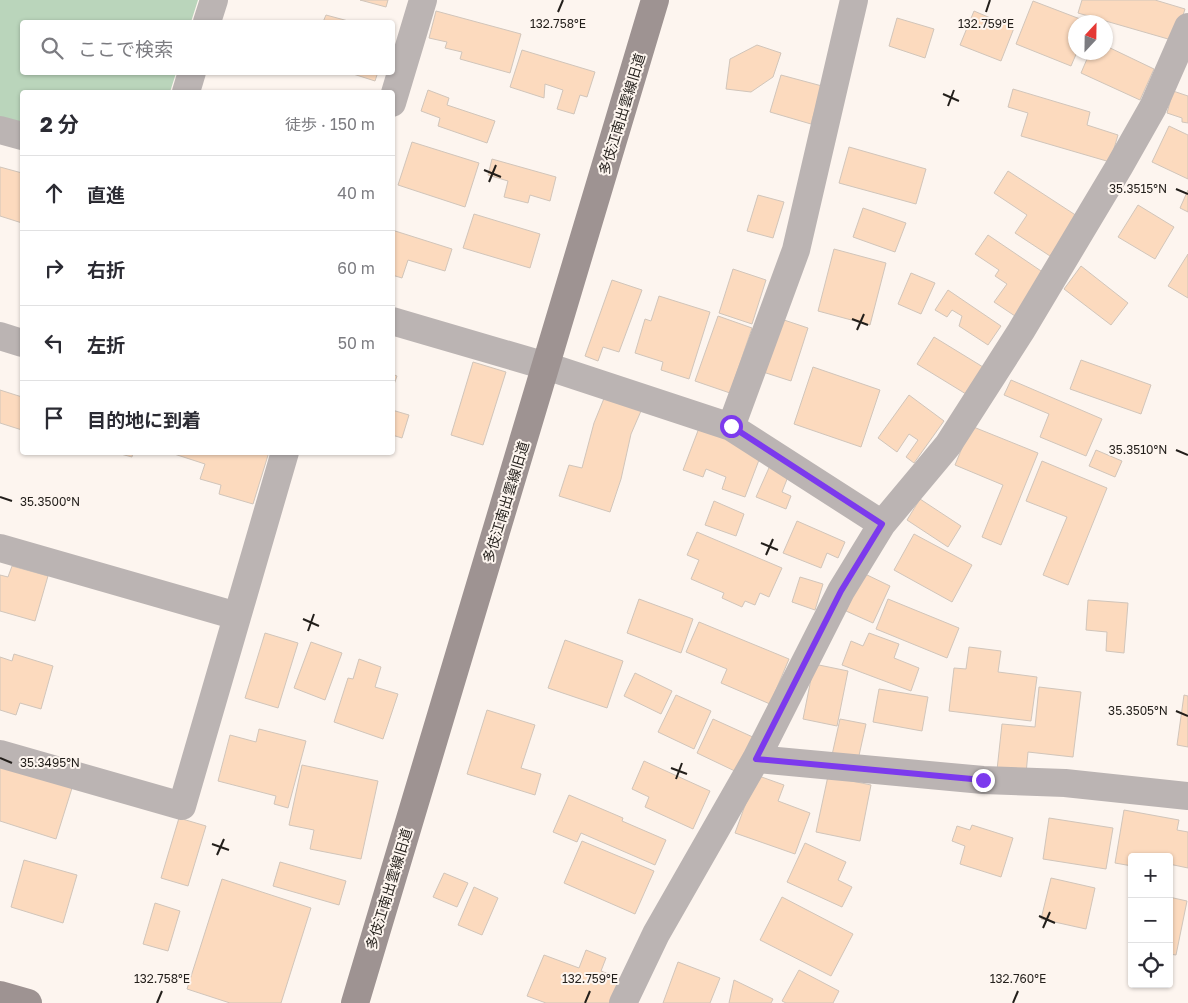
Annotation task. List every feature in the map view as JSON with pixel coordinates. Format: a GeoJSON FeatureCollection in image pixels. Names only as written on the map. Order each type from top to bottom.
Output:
{"type":"FeatureCollection","features":[{"type":"Feature","properties":{"kind":"street"},"geometry":{"type":"LineString","coordinates":[[208,20],[214,0]]}},
{"type":"Feature","properties":{"kind":"street"},"geometry":{"type":"LineString","coordinates":[[395,93],[423,0]]}},
{"type":"Feature","properties":{"kind":"street","name":"多伎江南出雲線旧道"},"geometry":{"type":"LineString","coordinates":[[355,1003],[655,0]]}},
{"type":"Feature","properties":{"kind":"street"},"geometry":{"type":"LineString","coordinates":[[731,426],[796,250],[854,0]]}},
{"type":"Feature","properties":{"kind":"street"},"geometry":{"type":"LineString","coordinates":[[623,1003],[656,934],[756,759],[841,591],[882,524],[948,446],[1021,331],[1119,167],[1152,107],[1188,27]]}},
{"type":"Feature","properties":{"kind":"street"},"geometry":{"type":"LineString","coordinates":[[187,90],[191,75]]}},
{"type":"Feature","properties":{"kind":"street"},"geometry":{"type":"LineString","coordinates":[[0,130],[20,135]]}},
{"type":"Feature","properties":{"kind":"street"},"geometry":{"type":"LineString","coordinates":[[395,322],[546,366],[731,426],[882,524]]}},
{"type":"Feature","properties":{"kind":"street"},"geometry":{"type":"LineString","coordinates":[[0,336],[20,342]]}},
{"type":"Feature","properties":{"kind":"street"},"geometry":{"type":"LineString","coordinates":[[0,754],[182,806],[284,455]]}},
{"type":"Feature","properties":{"kind":"street"},"geometry":{"type":"LineString","coordinates":[[0,548],[237,616]]}},
{"type":"Feature","properties":{"kind":"street"},"geometry":{"type":"LineString","coordinates":[[756,759],[983,780],[1064,783],[1188,796]]}},
{"type":"Feature","properties":{"kind":"street"},"geometry":{"type":"LineString","coordinates":[[0,995],[28,1003]]}},
{"type":"Feature","properties":{"kind":"green space"},"geometry":{"type":"Polygon","coordinates":[[[0,0],[198,0],[192,20],[20,20],[20,75],[175,75],[171,90],[20,90],[20,122],[0,117],[0,0]]]}},
{"type":"Feature","properties":{"kind":"building"},"geometry":{"type":"Polygon","coordinates":[[[360,0],[388,0],[386,7],[360,0]]]}},
{"type":"Feature","properties":{"kind":"building"},"geometry":{"type":"Polygon","coordinates":[[[1082,0],[1155,0],[1185,9],[1175,41],[1113,23],[1113,15],[1085,15],[1078,13],[1082,0]]]}},
{"type":"Feature","properties":{"kind":"building"},"geometry":{"type":"Polygon","coordinates":[[[1033,1],[1070,15],[1068,15],[1068,60],[1074,60],[1071,66],[1016,44],[1033,1]]]}},
{"type":"Feature","properties":{"kind":"building"},"geometry":{"type":"Polygon","coordinates":[[[436,11],[521,34],[510,73],[460,59],[462,52],[445,48],[447,42],[429,38],[436,11]]]}},
{"type":"Feature","properties":{"kind":"building"},"geometry":{"type":"Polygon","coordinates":[[[974,11],[1014,28],[1001,61],[960,45],[974,11]]]}},
{"type":"Feature","properties":{"kind":"building"},"geometry":{"type":"Polygon","coordinates":[[[326,15],[345,20],[324,20],[326,15]]]}},
{"type":"Feature","properties":{"kind":"building"},"geometry":{"type":"Polygon","coordinates":[[[897,18],[934,29],[925,58],[889,46],[897,18]]]}},
{"type":"Feature","properties":{"kind":"building"},"geometry":{"type":"Polygon","coordinates":[[[757,45],[781,53],[773,77],[751,92],[726,89],[730,59],[757,45]]]}},
{"type":"Feature","properties":{"kind":"building"},"geometry":{"type":"Polygon","coordinates":[[[1113,49],[1154,69],[1140,100],[1081,73],[1087,60],[1113,60],[1113,49]]]}},
{"type":"Feature","properties":{"kind":"building"},"geometry":{"type":"Polygon","coordinates":[[[522,50],[595,72],[587,97],[580,95],[574,114],[557,109],[563,90],[545,84],[544,98],[510,87],[522,50]]]}},
{"type":"Feature","properties":{"kind":"building"},"geometry":{"type":"Polygon","coordinates":[[[356,75],[377,75],[375,81],[356,75]]]}},
{"type":"Feature","properties":{"kind":"building"},"geometry":{"type":"Polygon","coordinates":[[[781,75],[822,86],[811,124],[770,112],[781,75]]]}},
{"type":"Feature","properties":{"kind":"building"},"geometry":{"type":"Polygon","coordinates":[[[1013,89],[1090,112],[1087,125],[1118,135],[1110,162],[1021,136],[1028,113],[1008,107],[1013,89]]]}},
{"type":"Feature","properties":{"kind":"building"},"geometry":{"type":"Polygon","coordinates":[[[428,90],[449,98],[447,105],[495,121],[487,143],[438,126],[440,118],[421,111],[428,90]]]}},
{"type":"Feature","properties":{"kind":"building"},"geometry":{"type":"Polygon","coordinates":[[[1173,91],[1188,96],[1188,123],[1182,122],[1182,118],[1167,113],[1173,91]]]}},
{"type":"Feature","properties":{"kind":"building"},"geometry":{"type":"Polygon","coordinates":[[[1169,126],[1188,135],[1188,179],[1152,162],[1169,126]]]}},
{"type":"Feature","properties":{"kind":"building"},"geometry":{"type":"Polygon","coordinates":[[[412,142],[479,163],[465,207],[398,185],[412,142]]]}},
{"type":"Feature","properties":{"kind":"building"},"geometry":{"type":"Polygon","coordinates":[[[849,147],[926,169],[916,204],[839,183],[849,147]]]}},
{"type":"Feature","properties":{"kind":"building"},"geometry":{"type":"Polygon","coordinates":[[[492,159],[556,177],[550,201],[530,195],[528,203],[504,197],[508,181],[488,175],[492,159]]]}},
{"type":"Feature","properties":{"kind":"building"},"geometry":{"type":"Polygon","coordinates":[[[0,167],[20,172],[20,222],[0,216],[0,167]]]}},
{"type":"Feature","properties":{"kind":"building"},"geometry":{"type":"Polygon","coordinates":[[[1008,171],[1077,216],[1050,256],[1015,233],[1027,215],[994,193],[1008,171]]]}},
{"type":"Feature","properties":{"kind":"building"},"geometry":{"type":"Polygon","coordinates":[[[1188,190],[1188,212],[1180,208],[1188,190]]]}},
{"type":"Feature","properties":{"kind":"building"},"geometry":{"type":"Polygon","coordinates":[[[758,195],[784,202],[773,238],[747,231],[758,195]]]}},
{"type":"Feature","properties":{"kind":"building"},"geometry":{"type":"Polygon","coordinates":[[[1138,205],[1174,227],[1155,259],[1118,237],[1138,205]]]}},
{"type":"Feature","properties":{"kind":"building"},"geometry":{"type":"Polygon","coordinates":[[[863,208],[906,223],[895,252],[853,237],[863,208]]]}},
{"type":"Feature","properties":{"kind":"building"},"geometry":{"type":"Polygon","coordinates":[[[474,214],[540,234],[530,268],[463,248],[474,214]]]}},
{"type":"Feature","properties":{"kind":"building"},"geometry":{"type":"Polygon","coordinates":[[[395,231],[452,249],[445,271],[408,260],[402,278],[395,276],[395,231]]]}},
{"type":"Feature","properties":{"kind":"building"},"geometry":{"type":"Polygon","coordinates":[[[988,235],[1047,275],[1018,318],[994,302],[1007,284],[995,276],[999,270],[975,254],[988,235]]]}},
{"type":"Feature","properties":{"kind":"building"},"geometry":{"type":"Polygon","coordinates":[[[834,249],[886,263],[870,325],[818,311],[834,249]]]}},
{"type":"Feature","properties":{"kind":"building"},"geometry":{"type":"Polygon","coordinates":[[[1188,254],[1188,298],[1168,286],[1188,254]]]}},
{"type":"Feature","properties":{"kind":"building"},"geometry":{"type":"Polygon","coordinates":[[[1081,266],[1128,303],[1111,325],[1064,289],[1081,266]]]}},
{"type":"Feature","properties":{"kind":"building"},"geometry":{"type":"Polygon","coordinates":[[[733,269],[766,280],[752,324],[719,313],[733,269]]]}},
{"type":"Feature","properties":{"kind":"building"},"geometry":{"type":"Polygon","coordinates":[[[911,273],[935,283],[921,314],[898,304],[911,273]]]}},
{"type":"Feature","properties":{"kind":"building"},"geometry":{"type":"Polygon","coordinates":[[[612,280],[642,290],[619,352],[603,347],[598,361],[585,356],[612,280]]]}},
{"type":"Feature","properties":{"kind":"building"},"geometry":{"type":"Polygon","coordinates":[[[948,290],[1001,326],[988,345],[959,326],[962,316],[952,310],[947,317],[935,310],[948,290]]]}},
{"type":"Feature","properties":{"kind":"building"},"geometry":{"type":"Polygon","coordinates":[[[659,296],[710,312],[689,379],[661,370],[663,362],[635,353],[645,319],[651,321],[659,296]]]}},
{"type":"Feature","properties":{"kind":"building"},"geometry":{"type":"Polygon","coordinates":[[[718,316],[752,328],[730,393],[695,381],[718,316]]]}},
{"type":"Feature","properties":{"kind":"building"},"geometry":{"type":"Polygon","coordinates":[[[781,319],[808,328],[791,381],[763,372],[781,319]]]}},
{"type":"Feature","properties":{"kind":"building"},"geometry":{"type":"Polygon","coordinates":[[[934,337],[983,367],[966,394],[917,364],[934,337]]]}},
{"type":"Feature","properties":{"kind":"building"},"geometry":{"type":"Polygon","coordinates":[[[1081,360],[1151,385],[1141,414],[1070,389],[1081,360]]]}},
{"type":"Feature","properties":{"kind":"building"},"geometry":{"type":"Polygon","coordinates":[[[473,362],[506,372],[483,445],[451,435],[473,362]]]}},
{"type":"Feature","properties":{"kind":"building"},"geometry":{"type":"Polygon","coordinates":[[[813,367],[880,390],[861,447],[794,424],[813,367]]]}},
{"type":"Feature","properties":{"kind":"building"},"geometry":{"type":"Polygon","coordinates":[[[1011,380],[1102,419],[1086,456],[1040,437],[1049,414],[1004,395],[1011,380]]]}},
{"type":"Feature","properties":{"kind":"building"},"geometry":{"type":"Polygon","coordinates":[[[0,390],[20,396],[20,429],[0,423],[0,390]]]}},
{"type":"Feature","properties":{"kind":"building"},"geometry":{"type":"Polygon","coordinates":[[[607,391],[644,404],[631,434],[621,479],[610,512],[559,496],[569,465],[582,468],[594,423],[607,391]]]}},
{"type":"Feature","properties":{"kind":"building"},"geometry":{"type":"Polygon","coordinates":[[[909,395],[944,421],[914,463],[906,457],[918,440],[909,434],[897,452],[878,438],[909,395]]]}},
{"type":"Feature","properties":{"kind":"building"},"geometry":{"type":"Polygon","coordinates":[[[395,411],[409,415],[402,438],[395,436],[395,411]]]}},
{"type":"Feature","properties":{"kind":"building"},"geometry":{"type":"Polygon","coordinates":[[[971,426],[1038,453],[1001,545],[982,537],[1003,485],[955,465],[971,426]]]}},
{"type":"Feature","properties":{"kind":"building"},"geometry":{"type":"Polygon","coordinates":[[[699,428],[762,452],[745,497],[722,489],[726,477],[706,469],[703,477],[683,470],[699,428]]]}},
{"type":"Feature","properties":{"kind":"building"},"geometry":{"type":"Polygon","coordinates":[[[1096,450],[1122,461],[1115,477],[1089,466],[1096,450]]]}},
{"type":"Feature","properties":{"kind":"building"},"geometry":{"type":"Polygon","coordinates":[[[177,455],[268,455],[253,504],[219,494],[221,485],[200,479],[205,464],[177,455]]]}},
{"type":"Feature","properties":{"kind":"building"},"geometry":{"type":"Polygon","coordinates":[[[772,461],[791,469],[782,492],[791,496],[786,509],[756,497],[772,461]]]}},
{"type":"Feature","properties":{"kind":"building"},"geometry":{"type":"Polygon","coordinates":[[[1042,461],[1107,488],[1068,585],[1043,575],[1067,517],[1026,501],[1042,461]]]}},
{"type":"Feature","properties":{"kind":"building"},"geometry":{"type":"Polygon","coordinates":[[[920,499],[961,526],[948,547],[907,520],[920,499]]]}},
{"type":"Feature","properties":{"kind":"building"},"geometry":{"type":"Polygon","coordinates":[[[714,501],[744,514],[736,536],[705,525],[714,501]]]}},
{"type":"Feature","properties":{"kind":"building"},"geometry":{"type":"Polygon","coordinates":[[[797,521],[845,542],[838,558],[827,553],[821,568],[783,553],[797,521]]]}},
{"type":"Feature","properties":{"kind":"building"},"geometry":{"type":"Polygon","coordinates":[[[697,532],[782,568],[769,597],[760,593],[755,605],[745,601],[742,607],[722,598],[724,593],[691,579],[699,560],[687,555],[697,532]]]}},
{"type":"Feature","properties":{"kind":"building"},"geometry":{"type":"Polygon","coordinates":[[[914,534],[972,565],[952,602],[894,570],[914,534]]]}},
{"type":"Feature","properties":{"kind":"building"},"geometry":{"type":"Polygon","coordinates":[[[12,566],[48,576],[35,621],[0,611],[0,575],[8,577],[12,566]]]}},
{"type":"Feature","properties":{"kind":"building"},"geometry":{"type":"Polygon","coordinates":[[[863,573],[890,586],[873,623],[846,611],[863,573]]]}},
{"type":"Feature","properties":{"kind":"building"},"geometry":{"type":"Polygon","coordinates":[[[800,577],[823,584],[815,610],[792,602],[800,577]]]}},
{"type":"Feature","properties":{"kind":"building"},"geometry":{"type":"Polygon","coordinates":[[[639,599],[693,619],[681,653],[627,633],[639,599]]]}},
{"type":"Feature","properties":{"kind":"building"},"geometry":{"type":"Polygon","coordinates":[[[888,599],[959,628],[947,658],[876,629],[888,599]]]}},
{"type":"Feature","properties":{"kind":"building"},"geometry":{"type":"Polygon","coordinates":[[[1088,600],[1128,603],[1124,653],[1106,651],[1107,632],[1086,630],[1088,600]]]}},
{"type":"Feature","properties":{"kind":"building"},"geometry":{"type":"Polygon","coordinates":[[[699,622],[789,659],[770,704],[721,683],[727,669],[686,652],[699,622]]]}},
{"type":"Feature","properties":{"kind":"building"},"geometry":{"type":"Polygon","coordinates":[[[265,633],[298,643],[278,708],[245,698],[265,633]]]}},
{"type":"Feature","properties":{"kind":"building"},"geometry":{"type":"Polygon","coordinates":[[[869,633],[899,644],[894,658],[919,668],[911,691],[842,665],[851,641],[863,646],[869,633]]]}},
{"type":"Feature","properties":{"kind":"building"},"geometry":{"type":"Polygon","coordinates":[[[565,640],[623,661],[607,708],[548,688],[565,640]]]}},
{"type":"Feature","properties":{"kind":"building"},"geometry":{"type":"Polygon","coordinates":[[[311,642],[342,653],[325,700],[294,688],[311,642]]]}},
{"type":"Feature","properties":{"kind":"building"},"geometry":{"type":"Polygon","coordinates":[[[969,647],[1001,651],[998,672],[1037,677],[1031,721],[949,711],[954,668],[966,669],[969,647]]]}},
{"type":"Feature","properties":{"kind":"building"},"geometry":{"type":"Polygon","coordinates":[[[14,654],[53,666],[41,709],[20,703],[16,715],[0,710],[0,657],[12,661],[14,654]]]}},
{"type":"Feature","properties":{"kind":"building"},"geometry":{"type":"Polygon","coordinates":[[[359,659],[381,667],[375,687],[398,694],[383,739],[334,722],[348,678],[353,679],[359,659]]]}},
{"type":"Feature","properties":{"kind":"building"},"geometry":{"type":"Polygon","coordinates":[[[814,664],[848,671],[837,726],[803,719],[814,664]]]}},
{"type":"Feature","properties":{"kind":"building"},"geometry":{"type":"Polygon","coordinates":[[[635,673],[672,691],[661,714],[624,696],[635,673]]]}},
{"type":"Feature","properties":{"kind":"building"},"geometry":{"type":"Polygon","coordinates":[[[1039,687],[1081,692],[1073,757],[1028,752],[1026,774],[997,770],[1002,724],[1035,727],[1039,687]]]}},
{"type":"Feature","properties":{"kind":"building"},"geometry":{"type":"Polygon","coordinates":[[[879,689],[928,697],[922,731],[873,722],[879,689]]]}},
{"type":"Feature","properties":{"kind":"building"},"geometry":{"type":"Polygon","coordinates":[[[676,695],[711,711],[694,749],[658,732],[676,695]]]}},
{"type":"Feature","properties":{"kind":"building"},"geometry":{"type":"Polygon","coordinates":[[[1184,695],[1188,696],[1188,747],[1177,745],[1184,695]]]}},
{"type":"Feature","properties":{"kind":"building"},"geometry":{"type":"Polygon","coordinates":[[[487,710],[535,725],[521,768],[541,774],[535,795],[467,774],[487,710]]]}},
{"type":"Feature","properties":{"kind":"building"},"geometry":{"type":"Polygon","coordinates":[[[713,719],[755,738],[739,773],[697,753],[713,719]]]}},
{"type":"Feature","properties":{"kind":"building"},"geometry":{"type":"Polygon","coordinates":[[[840,719],[866,724],[858,760],[832,755],[840,719]]]}},
{"type":"Feature","properties":{"kind":"building"},"geometry":{"type":"Polygon","coordinates":[[[259,729],[306,741],[288,808],[274,804],[276,796],[218,781],[230,735],[256,742],[259,729]]]}},
{"type":"Feature","properties":{"kind":"building"},"geometry":{"type":"Polygon","coordinates":[[[644,761],[710,791],[693,829],[645,807],[649,797],[632,789],[644,761]]]}},
{"type":"Feature","properties":{"kind":"building"},"geometry":{"type":"Polygon","coordinates":[[[0,765],[72,788],[56,839],[0,821],[0,765]]]}},
{"type":"Feature","properties":{"kind":"building"},"geometry":{"type":"Polygon","coordinates":[[[302,765],[378,781],[361,859],[310,849],[314,830],[289,825],[302,765]]]}},
{"type":"Feature","properties":{"kind":"building"},"geometry":{"type":"Polygon","coordinates":[[[756,775],[784,785],[778,801],[810,813],[795,854],[735,833],[756,775]]]}},
{"type":"Feature","properties":{"kind":"building"},"geometry":{"type":"Polygon","coordinates":[[[828,776],[871,785],[860,841],[816,832],[828,776]]]}},
{"type":"Feature","properties":{"kind":"building"},"geometry":{"type":"Polygon","coordinates":[[[569,795],[623,818],[622,821],[666,840],[655,865],[581,833],[577,842],[553,832],[569,795]]]}},
{"type":"Feature","properties":{"kind":"building"},"geometry":{"type":"Polygon","coordinates":[[[1124,810],[1179,820],[1177,830],[1188,832],[1188,868],[1173,865],[1173,853],[1128,853],[1128,865],[1115,863],[1124,810]]]}},
{"type":"Feature","properties":{"kind":"building"},"geometry":{"type":"Polygon","coordinates":[[[179,818],[206,826],[188,886],[161,878],[179,818]]]}},
{"type":"Feature","properties":{"kind":"building"},"geometry":{"type":"Polygon","coordinates":[[[1049,818],[1113,828],[1106,869],[1043,859],[1049,818]]]}},
{"type":"Feature","properties":{"kind":"building"},"geometry":{"type":"Polygon","coordinates":[[[972,825],[1013,838],[1001,877],[960,864],[965,846],[952,841],[957,826],[970,830],[972,825]]]}},
{"type":"Feature","properties":{"kind":"building"},"geometry":{"type":"Polygon","coordinates":[[[582,841],[654,871],[635,914],[564,883],[582,841]]]}},
{"type":"Feature","properties":{"kind":"building"},"geometry":{"type":"Polygon","coordinates":[[[805,843],[846,862],[838,880],[852,887],[842,907],[787,882],[805,843]]]}},
{"type":"Feature","properties":{"kind":"building"},"geometry":{"type":"Polygon","coordinates":[[[24,860],[77,875],[63,923],[11,907],[24,860]]]}},
{"type":"Feature","properties":{"kind":"building"},"geometry":{"type":"Polygon","coordinates":[[[280,862],[346,881],[339,905],[273,886],[280,862]]]}},
{"type":"Feature","properties":{"kind":"building"},"geometry":{"type":"Polygon","coordinates":[[[444,873],[468,883],[457,907],[433,897],[444,873]]]}},
{"type":"Feature","properties":{"kind":"building"},"geometry":{"type":"Polygon","coordinates":[[[1051,878],[1095,888],[1086,929],[1041,919],[1051,878]]]}},
{"type":"Feature","properties":{"kind":"building"},"geometry":{"type":"Polygon","coordinates":[[[222,879],[311,908],[281,1003],[230,1003],[187,989],[222,879]]]}},
{"type":"Feature","properties":{"kind":"building"},"geometry":{"type":"Polygon","coordinates":[[[474,887],[498,898],[482,935],[458,925],[474,887]]]}},
{"type":"Feature","properties":{"kind":"building"},"geometry":{"type":"Polygon","coordinates":[[[782,897],[853,934],[831,976],[760,940],[782,897]]]}},
{"type":"Feature","properties":{"kind":"building"},"geometry":{"type":"Polygon","coordinates":[[[1173,898],[1187,901],[1176,955],[1173,955],[1173,898]]]}},
{"type":"Feature","properties":{"kind":"building"},"geometry":{"type":"Polygon","coordinates":[[[155,903],[180,911],[168,951],[143,944],[155,903]]]}},
{"type":"Feature","properties":{"kind":"building"},"geometry":{"type":"Polygon","coordinates":[[[586,950],[606,958],[601,971],[626,981],[617,1003],[546,1003],[527,996],[544,955],[579,968],[586,950]]]}},
{"type":"Feature","properties":{"kind":"building"},"geometry":{"type":"Polygon","coordinates":[[[678,962],[720,978],[710,1003],[663,1003],[678,962]]]}},
{"type":"Feature","properties":{"kind":"building"},"geometry":{"type":"Polygon","coordinates":[[[799,970],[839,991],[833,1003],[786,1003],[782,1001],[799,970]]]}},
{"type":"Feature","properties":{"kind":"building"},"geometry":{"type":"Polygon","coordinates":[[[734,980],[773,999],[771,1003],[729,1003],[734,980]]]}},
{"type":"Feature","properties":{"kind":"route"},"geometry":{"type":"LineString","coordinates":[[731,426],[882,524],[841,591],[756,759],[983,780]]}}]}
